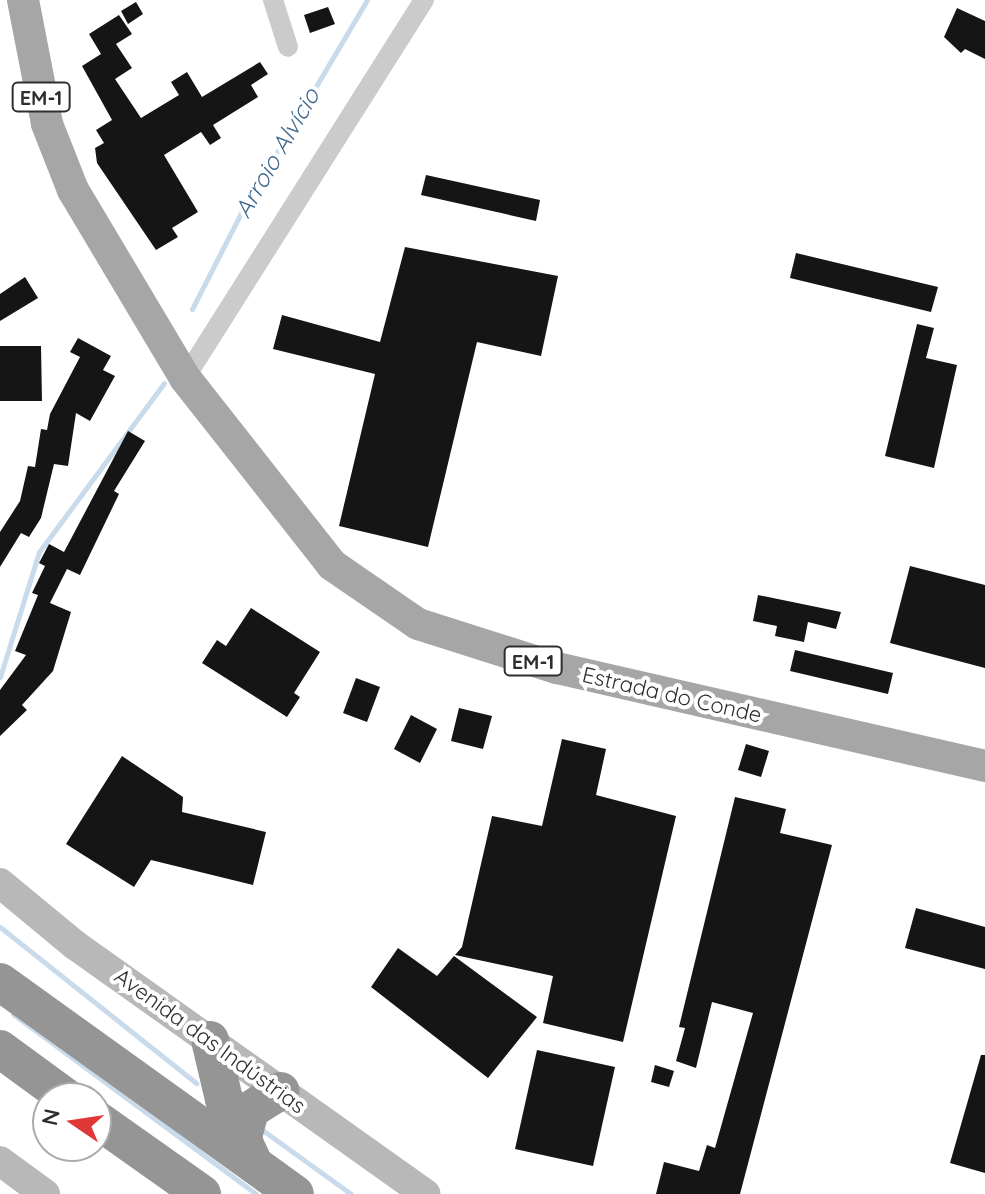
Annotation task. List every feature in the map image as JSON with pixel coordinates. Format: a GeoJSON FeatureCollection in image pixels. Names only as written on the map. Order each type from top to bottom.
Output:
{"type":"FeatureCollection","features":[{"type":"Feature","properties":{"kind":"highway"},"geometry":{"type":"LineString","coordinates":[[0,982],[249,1149],[295,1194]]}},
{"type":"Feature","properties":{"kind":"highway"},"geometry":{"type":"LineString","coordinates":[[210,1040],[224,1099],[249,1149]]}},
{"type":"Feature","properties":{"kind":"highway"},"geometry":{"type":"LineString","coordinates":[[0,1049],[45,1082]]}},
{"type":"Feature","properties":{"kind":"highway"},"geometry":{"type":"LineString","coordinates":[[249,1149],[250,1110],[280,1091]]}},
{"type":"Feature","properties":{"kind":"highway"},"geometry":{"type":"LineString","coordinates":[[112,1130],[202,1194]]}},
{"type":"Feature","properties":{"kind":"main road","name":"Estrada do Conde"},"geometry":{"type":"LineString","coordinates":[[23,0],[47,124],[73,190],[185,378],[332,565],[418,624],[557,668],[985,766]]}},
{"type":"Feature","properties":{"kind":"main road","name":"Avenida das Indústrias"},"geometry":{"type":"LineString","coordinates":[[0,883],[75,945],[425,1194]]}},
{"type":"Feature","properties":{"kind":"main road"},"geometry":{"type":"LineString","coordinates":[[0,1161],[45,1194]]}},
{"type":"Feature","properties":{"kind":"street"},"geometry":{"type":"LineString","coordinates":[[273,0],[288,47]]}},
{"type":"Feature","properties":{"kind":"street"},"geometry":{"type":"LineString","coordinates":[[185,378],[424,0]]}},
{"type":"Feature","properties":{"kind":"building"},"geometry":{"type":"Polygon","coordinates":[[[136,2],[143,14],[128,24],[121,11],[136,2]]]}},
{"type":"Feature","properties":{"kind":"building"},"geometry":{"type":"Polygon","coordinates":[[[328,7],[335,24],[310,33],[304,15],[328,7]]]}},
{"type":"Feature","properties":{"kind":"building"},"geometry":{"type":"Polygon","coordinates":[[[957,8],[985,21],[985,59],[965,49],[961,53],[944,37],[957,8]]]}},
{"type":"Feature","properties":{"kind":"building"},"geometry":{"type":"Polygon","coordinates":[[[119,15],[132,34],[116,44],[132,68],[115,79],[141,118],[179,95],[171,82],[187,72],[202,97],[260,62],[268,74],[251,85],[258,97],[213,125],[221,138],[210,145],[201,132],[164,155],[198,212],[172,228],[178,237],[156,250],[97,163],[95,148],[104,143],[96,130],[112,120],[82,66],[101,54],[89,34],[119,15]]]}},
{"type":"Feature","properties":{"kind":"building"},"geometry":{"type":"Polygon","coordinates":[[[426,175],[540,200],[536,221],[421,195],[426,175]]]}},
{"type":"Feature","properties":{"kind":"building"},"geometry":{"type":"Polygon","coordinates":[[[405,247],[558,276],[541,356],[477,342],[428,547],[339,526],[375,374],[273,349],[282,315],[380,342],[405,247]]]}},
{"type":"Feature","properties":{"kind":"building"},"geometry":{"type":"Polygon","coordinates":[[[796,253],[938,287],[931,312],[790,278],[796,253]]]}},
{"type":"Feature","properties":{"kind":"building"},"geometry":{"type":"Polygon","coordinates":[[[25,277],[38,298],[0,321],[0,294],[25,277]]]}},
{"type":"Feature","properties":{"kind":"building"},"geometry":{"type":"Polygon","coordinates":[[[917,324],[934,328],[926,358],[957,365],[934,468],[885,456],[917,324]]]}},
{"type":"Feature","properties":{"kind":"building"},"geometry":{"type":"Polygon","coordinates":[[[78,338],[111,356],[103,370],[115,376],[90,421],[76,413],[68,466],[54,464],[41,518],[29,537],[21,533],[0,567],[0,532],[20,501],[28,466],[35,467],[41,429],[47,430],[50,414],[80,357],[70,352],[78,338]]]}},
{"type":"Feature","properties":{"kind":"building"},"geometry":{"type":"Polygon","coordinates":[[[0,346],[41,346],[42,401],[0,401],[0,346]]]}},
{"type":"Feature","properties":{"kind":"building"},"geometry":{"type":"Polygon","coordinates":[[[128,431],[145,441],[114,491],[119,494],[80,575],[67,569],[50,603],[71,612],[53,671],[22,705],[27,710],[0,736],[0,690],[26,655],[15,651],[38,595],[32,593],[45,566],[39,563],[49,544],[64,552],[128,431]]]}},
{"type":"Feature","properties":{"kind":"building"},"geometry":{"type":"Polygon","coordinates":[[[910,566],[985,585],[985,668],[890,643],[910,566]]]}},
{"type":"Feature","properties":{"kind":"building"},"geometry":{"type":"Polygon","coordinates":[[[758,595],[841,612],[836,629],[808,622],[804,642],[775,636],[777,626],[753,621],[758,595]]]}},
{"type":"Feature","properties":{"kind":"building"},"geometry":{"type":"Polygon","coordinates":[[[251,608],[320,652],[294,693],[300,697],[287,717],[202,663],[217,640],[226,646],[251,608]]]}},
{"type":"Feature","properties":{"kind":"building"},"geometry":{"type":"Polygon","coordinates":[[[795,650],[893,673],[888,694],[790,671],[795,650]]]}},
{"type":"Feature","properties":{"kind":"building"},"geometry":{"type":"Polygon","coordinates":[[[356,678],[380,687],[367,722],[343,713],[356,678]]]}},
{"type":"Feature","properties":{"kind":"building"},"geometry":{"type":"Polygon","coordinates":[[[459,708],[492,716],[483,749],[451,741],[459,708]]]}},
{"type":"Feature","properties":{"kind":"building"},"geometry":{"type":"Polygon","coordinates":[[[411,715],[437,729],[420,763],[394,749],[411,715]]]}},
{"type":"Feature","properties":{"kind":"building"},"geometry":{"type":"Polygon","coordinates":[[[562,739],[606,749],[596,795],[676,816],[623,1042],[543,1023],[553,976],[455,955],[462,947],[492,816],[542,826],[562,739]]]}},
{"type":"Feature","properties":{"kind":"building"},"geometry":{"type":"Polygon","coordinates":[[[746,744],[769,751],[761,777],[738,770],[746,744]]]}},
{"type":"Feature","properties":{"kind":"building"},"geometry":{"type":"Polygon","coordinates":[[[122,756],[183,797],[182,812],[266,832],[253,885],[151,860],[134,887],[66,844],[122,756]]]}},
{"type":"Feature","properties":{"kind":"building"},"geometry":{"type":"Polygon","coordinates":[[[735,797],[786,809],[780,833],[832,845],[740,1194],[656,1194],[664,1162],[699,1171],[707,1145],[715,1148],[753,1013],[712,1002],[696,1068],[676,1061],[685,1028],[679,1027],[735,797]]]}},
{"type":"Feature","properties":{"kind":"building"},"geometry":{"type":"Polygon","coordinates":[[[916,908],[985,927],[985,969],[905,948],[916,908]]]}},
{"type":"Feature","properties":{"kind":"building"},"geometry":{"type":"Polygon","coordinates":[[[398,948],[437,976],[454,956],[537,1017],[488,1078],[371,987],[398,948]]]}},
{"type":"Feature","properties":{"kind":"building"},"geometry":{"type":"Polygon","coordinates":[[[537,1050],[615,1067],[593,1166],[515,1149],[537,1050]]]}},
{"type":"Feature","properties":{"kind":"building"},"geometry":{"type":"Polygon","coordinates":[[[981,1055],[985,1055],[985,1173],[950,1163],[981,1055]]]}},
{"type":"Feature","properties":{"kind":"building"},"geometry":{"type":"Polygon","coordinates":[[[655,1065],[674,1071],[669,1087],[651,1082],[655,1065]]]}},
{"type":"Feature","properties":{"kind":"waterway","name":"Arroio Alvício"},"geometry":{"type":"LineString","coordinates":[[192,309],[241,213],[367,0]]}},
{"type":"Feature","properties":{"kind":"waterway","name":"Arroio Alvício"},"geometry":{"type":"LineString","coordinates":[[0,677],[39,552],[164,383]]}},
{"type":"Feature","properties":{"kind":"waterway"},"geometry":{"type":"LineString","coordinates":[[0,927],[196,1083]]}},
{"type":"Feature","properties":{"kind":"waterway"},"geometry":{"type":"LineString","coordinates":[[13,1014],[256,1194]]}},
{"type":"Feature","properties":{"kind":"waterway"},"geometry":{"type":"LineString","coordinates":[[261,1129],[351,1194]]}}]}
